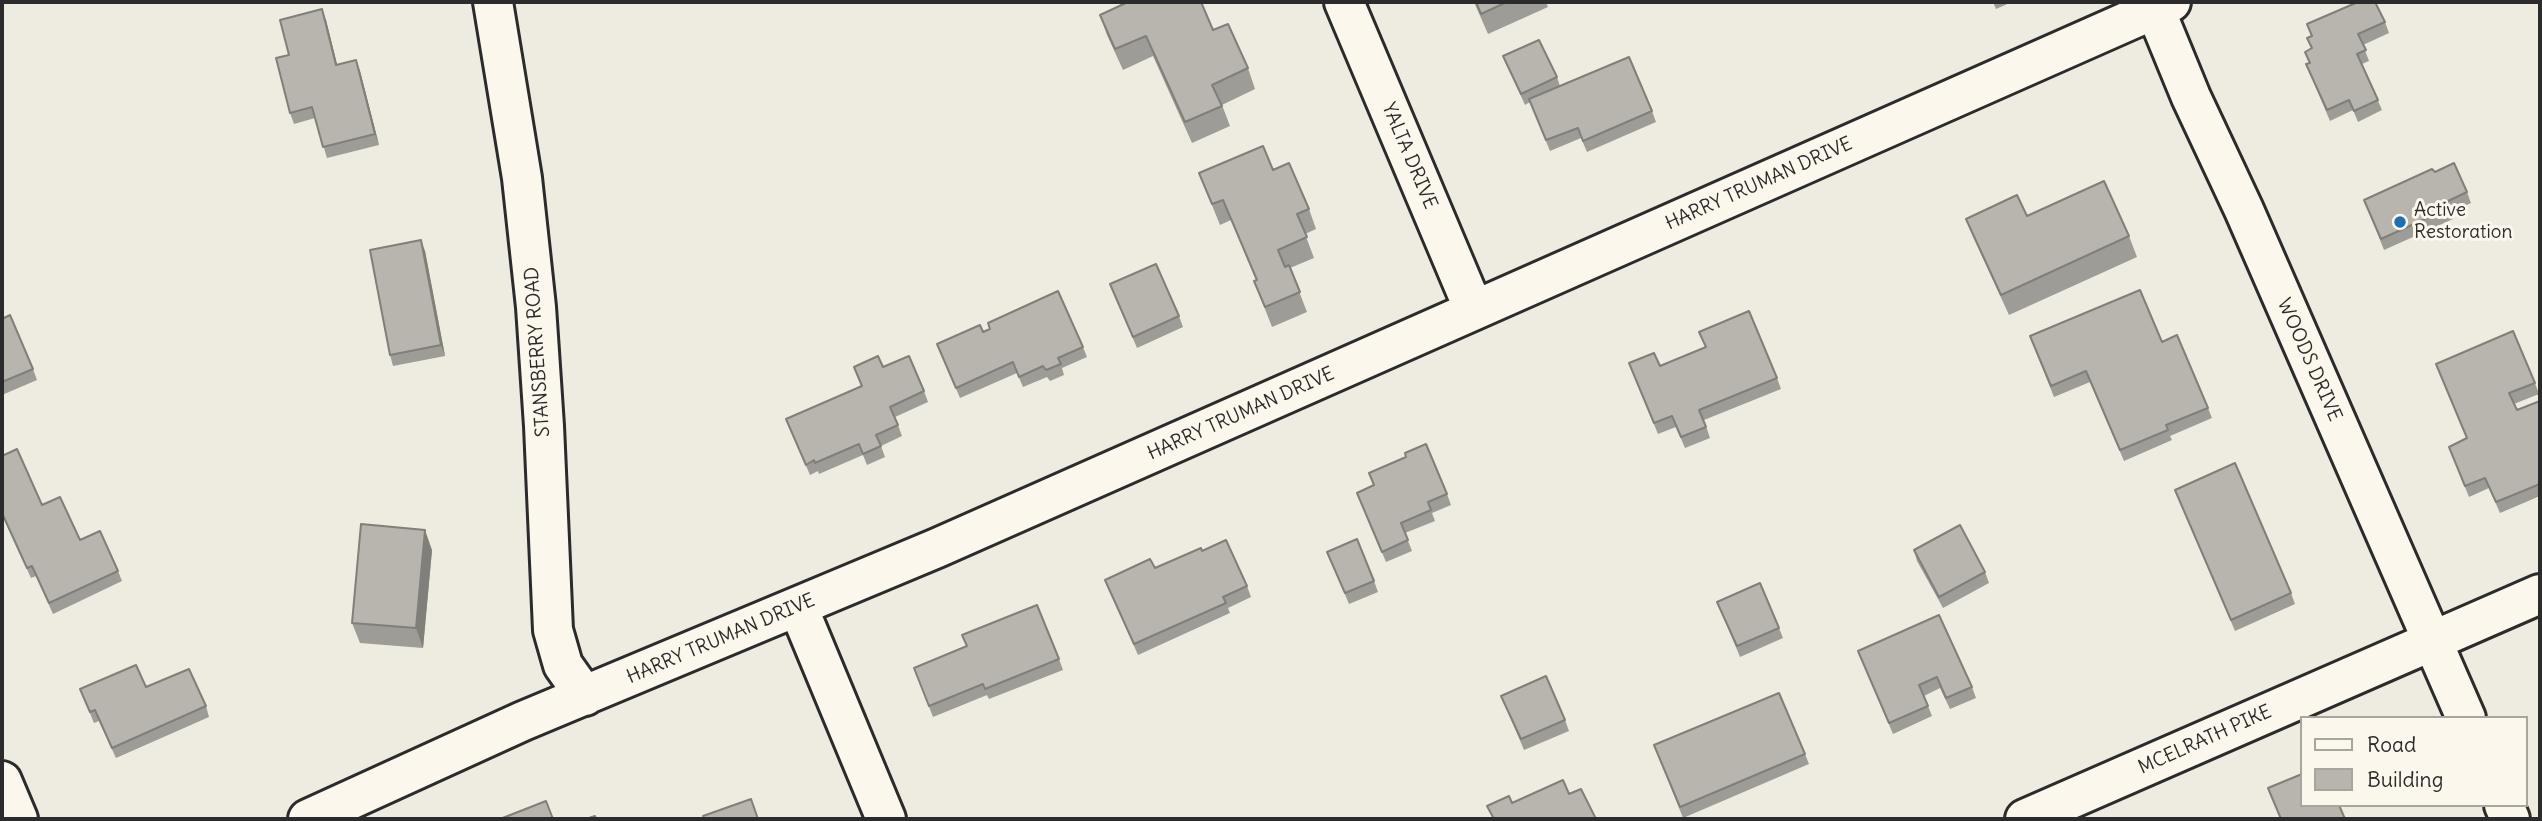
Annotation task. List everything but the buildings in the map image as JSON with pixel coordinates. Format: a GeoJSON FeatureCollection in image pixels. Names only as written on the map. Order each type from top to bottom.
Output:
{"type":"FeatureCollection","features":[{"type":"Feature","properties":{"kind":"street","name":"STANSBERRY ROAD"},"geometry":{"type":"LineString","coordinates":[[493,2],[522,178],[536,307],[544,426],[552,630],[563,665],[585,696]]}},
{"type":"Feature","properties":{"kind":"street","name":"YALTA DRIVE"},"geometry":{"type":"LineString","coordinates":[[1344,2],[1474,310]]}},
{"type":"Feature","properties":{"kind":"street","name":"HARRY TRUMAN DRIVE"},"geometry":{"type":"LineString","coordinates":[[308,819],[523,721],[950,543],[2159,4]]}},
{"type":"Feature","properties":{"kind":"street","name":"WOODS DRIVE"},"geometry":{"type":"LineString","coordinates":[[2159,4],[2191,97],[2244,210],[2465,716]]}},
{"type":"Feature","properties":{"kind":"street","name":"MCELRATH PIKE"},"geometry":{"type":"LineString","coordinates":[[2025,819],[2540,594]]}},
{"type":"Feature","properties":{"kind":"street"},"geometry":{"type":"LineString","coordinates":[[798,607],[886,819]]}},
{"type":"Feature","properties":{"kind":"street"},"geometry":{"type":"LineString","coordinates":[[2,781],[18,819]]}},
{"type":"Feature","properties":{"kind":"place","name":"Active Restoration"},"geometry":{"type":"Point","coordinates":[2400,222]}}]}
